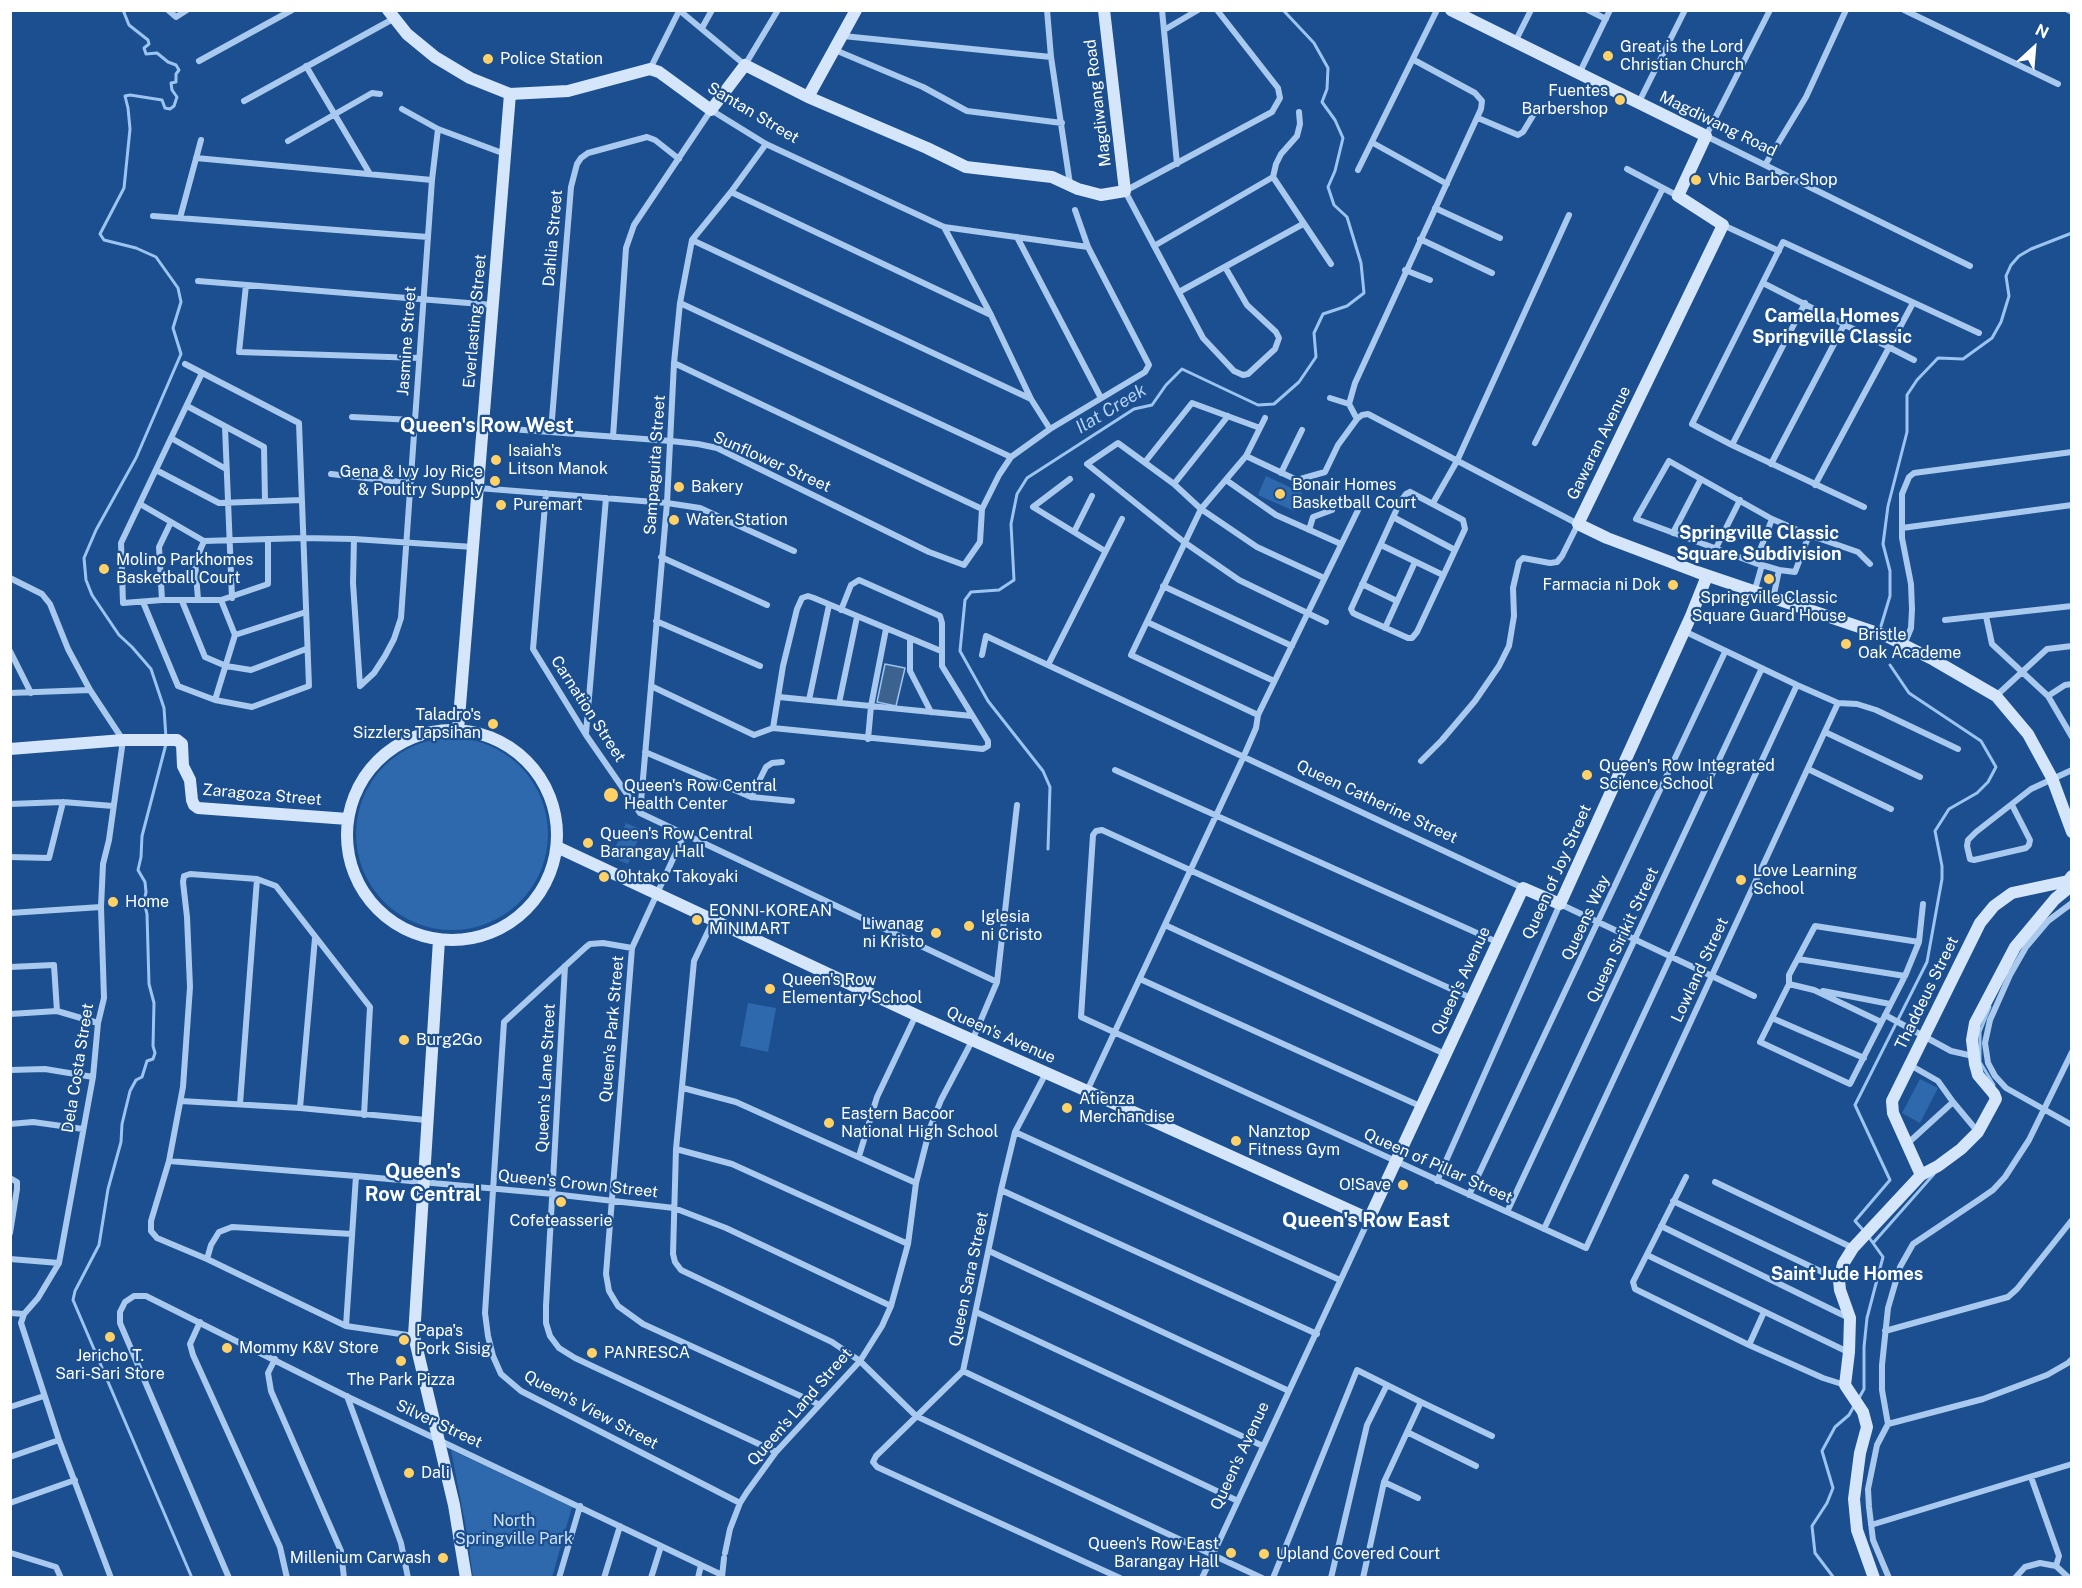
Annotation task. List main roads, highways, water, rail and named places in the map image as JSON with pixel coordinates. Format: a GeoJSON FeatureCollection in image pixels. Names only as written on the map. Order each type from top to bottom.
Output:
{"type":"FeatureCollection","features":[{"type":"Feature","properties":{"kind":"waterway"},"geometry":{"type":"LineString","coordinates":[[123,10],[129,25],[148,40],[149,44],[144,48],[146,54],[157,53],[176,65],[179,70],[176,74],[176,82],[171,83],[172,90],[177,97],[174,106],[170,109],[165,108],[162,100],[125,96],[130,129],[124,188],[100,234],[104,240],[136,248],[156,257],[178,288],[181,302],[173,328],[181,354],[136,458],[96,530],[84,558],[86,580],[92,595],[119,635],[151,669],[164,708],[166,738]]}},
{"type":"Feature","properties":{"kind":"waterway","name":"Ilat Creek"},"geometry":{"type":"LineString","coordinates":[[1048,849],[1050,787],[1043,771],[988,701],[960,651],[965,600],[971,592],[999,590],[1014,580],[1011,524],[1017,494],[1027,478],[1134,409],[1152,405],[1166,385],[1182,369],[1258,405],[1274,404],[1299,382],[1316,357],[1314,333],[1323,314],[1347,306],[1364,293],[1361,263],[1347,217],[1334,205],[1328,187],[1335,171],[1343,138],[1335,120],[1322,102],[1327,89],[1328,68],[1314,43],[1283,10]]}},
{"type":"Feature","properties":{"kind":"waterway"},"geometry":{"type":"LineString","coordinates":[[1881,626],[1890,596],[1890,571],[1883,544],[1888,506],[1907,432],[1907,395],[1917,380],[1938,358],[1963,359],[1992,338],[2001,322],[2009,296],[2006,276],[2011,265],[2019,256],[2072,233]]}},
{"type":"Feature","properties":{"kind":"waterway"},"geometry":{"type":"LineString","coordinates":[[1864,1231],[1855,1221],[1890,1180],[1855,1105],[1927,962],[1942,879],[1942,866],[1935,831],[1949,809],[1977,793],[1988,782],[1996,767],[1981,741],[1909,693],[1890,665]]}},
{"type":"Feature","properties":{"kind":"waterway"},"geometry":{"type":"LineString","coordinates":[[166,744],[142,836],[138,870],[145,882],[146,892],[144,902],[147,914],[149,984],[154,1003],[153,1046],[155,1053],[153,1059],[147,1061],[142,1077],[136,1080],[130,1091],[122,1124],[121,1142],[108,1189],[99,1245],[75,1291],[73,1300],[192,1578]]}},
{"type":"Feature","properties":{"kind":"waterway"},"geometry":{"type":"LineString","coordinates":[[1990,1007],[1980,1032],[1980,1062],[1994,1085]]}},
{"type":"Feature","properties":{"kind":"waterway"},"geometry":{"type":"LineString","coordinates":[[1874,1242],[1934,1174]]}},
{"type":"Feature","properties":{"kind":"waterway"},"geometry":{"type":"LineString","coordinates":[[1859,1398],[1864,1389],[1867,1318],[1883,1257],[1868,1236]]}},
{"type":"Feature","properties":{"kind":"waterway"},"geometry":{"type":"LineString","coordinates":[[1834,1578],[1815,1553],[1812,1526],[1827,1503],[1833,1488],[1822,1451],[1835,1427],[1849,1415],[1854,1406]]}},
{"type":"Feature","properties":{"kind":"place","name":"Great is the Lord Christian Church"},"geometry":{"type":"Point","coordinates":[1608,56]}},
{"type":"Feature","properties":{"kind":"place","name":"Police Station"},"geometry":{"type":"Point","coordinates":[488,59]}},
{"type":"Feature","properties":{"kind":"place","name":"Fuentes Barbershop"},"geometry":{"type":"Point","coordinates":[1620,100]}},
{"type":"Feature","properties":{"kind":"place","name":"Vhic Barber Shop"},"geometry":{"type":"Point","coordinates":[1696,180]}},
{"type":"Feature","properties":{"kind":"place","name":"Isaiah's Litson Manok"},"geometry":{"type":"Point","coordinates":[496,460]}},
{"type":"Feature","properties":{"kind":"place","name":"Gena & Ivy Joy Rice & Poultry Supply"},"geometry":{"type":"Point","coordinates":[495,481]}},
{"type":"Feature","properties":{"kind":"place","name":"Bakery"},"geometry":{"type":"Point","coordinates":[679,487]}},
{"type":"Feature","properties":{"kind":"place","name":"Bonair Homes Basketball Court"},"geometry":{"type":"Point","coordinates":[1280,494]}},
{"type":"Feature","properties":{"kind":"place","name":"Puremart"},"geometry":{"type":"Point","coordinates":[501,505]}},
{"type":"Feature","properties":{"kind":"place","name":"Water Station"},"geometry":{"type":"Point","coordinates":[674,520]}},
{"type":"Feature","properties":{"kind":"place","name":"Molino Parkhomes Basketball Court"},"geometry":{"type":"Point","coordinates":[104,569]}},
{"type":"Feature","properties":{"kind":"place","name":"Springville Classic Square Guard House"},"geometry":{"type":"Point","coordinates":[1769,579]}},
{"type":"Feature","properties":{"kind":"place","name":"Farmacia ni Dok"},"geometry":{"type":"Point","coordinates":[1673,585]}},
{"type":"Feature","properties":{"kind":"place","name":"Bristle Oak Academe"},"geometry":{"type":"Point","coordinates":[1846,644]}},
{"type":"Feature","properties":{"kind":"place","name":"Taladro's Sizzlers Tapsihan"},"geometry":{"type":"Point","coordinates":[493,724]}},
{"type":"Feature","properties":{"kind":"place","name":"Queen's Row Integrated Science School"},"geometry":{"type":"Point","coordinates":[1587,775]}},
{"type":"Feature","properties":{"kind":"place","name":"Queen's Row Central Health Center"},"geometry":{"type":"Point","coordinates":[611,795]}},
{"type":"Feature","properties":{"kind":"place","name":"Queen's Row Central Barangay Hall"},"geometry":{"type":"Point","coordinates":[588,843]}},
{"type":"Feature","properties":{"kind":"place","name":"Ohtako Takoyaki"},"geometry":{"type":"Point","coordinates":[604,877]}},
{"type":"Feature","properties":{"kind":"place","name":"Love Learning School"},"geometry":{"type":"Point","coordinates":[1741,880]}},
{"type":"Feature","properties":{"kind":"place","name":"Home"},"geometry":{"type":"Point","coordinates":[113,902]}},
{"type":"Feature","properties":{"kind":"place","name":"EONNI-KOREAN MINIMART"},"geometry":{"type":"Point","coordinates":[697,920]}},
{"type":"Feature","properties":{"kind":"place","name":"Iglesia ni Cristo"},"geometry":{"type":"Point","coordinates":[969,926]}},
{"type":"Feature","properties":{"kind":"place","name":"Liwanag ni Kristo"},"geometry":{"type":"Point","coordinates":[936,933]}},
{"type":"Feature","properties":{"kind":"place","name":"Queen's Row Elementary School"},"geometry":{"type":"Point","coordinates":[770,989]}},
{"type":"Feature","properties":{"kind":"place","name":"Burg2Go"},"geometry":{"type":"Point","coordinates":[404,1040]}},
{"type":"Feature","properties":{"kind":"place","name":"Atienza Merchandise"},"geometry":{"type":"Point","coordinates":[1067,1108]}},
{"type":"Feature","properties":{"kind":"place","name":"Eastern Bacoor National High School"},"geometry":{"type":"Point","coordinates":[829,1123]}},
{"type":"Feature","properties":{"kind":"place","name":"Nanztop Fitness Gym"},"geometry":{"type":"Point","coordinates":[1236,1141]}},
{"type":"Feature","properties":{"kind":"place","name":"O!Save"},"geometry":{"type":"Point","coordinates":[1403,1185]}},
{"type":"Feature","properties":{"kind":"place","name":"Cofeteasserie"},"geometry":{"type":"Point","coordinates":[561,1202]}},
{"type":"Feature","properties":{"kind":"place","name":"Jericho T. Sari-Sari Store"},"geometry":{"type":"Point","coordinates":[110,1337]}},
{"type":"Feature","properties":{"kind":"place","name":"Papa's Pork Sisig"},"geometry":{"type":"Point","coordinates":[404,1340]}},
{"type":"Feature","properties":{"kind":"place","name":"Mommy K&V Store"},"geometry":{"type":"Point","coordinates":[227,1348]}},
{"type":"Feature","properties":{"kind":"place","name":"PANRESCA"},"geometry":{"type":"Point","coordinates":[592,1353]}},
{"type":"Feature","properties":{"kind":"place","name":"The Park Pizza"},"geometry":{"type":"Point","coordinates":[401,1361]}},
{"type":"Feature","properties":{"kind":"place","name":"Dali"},"geometry":{"type":"Point","coordinates":[409,1473]}},
{"type":"Feature","properties":{"kind":"place","name":"Queen's Row East Barangay Hall"},"geometry":{"type":"Point","coordinates":[1231,1553]}},
{"type":"Feature","properties":{"kind":"place","name":"Upland Covered Court"},"geometry":{"type":"Point","coordinates":[1264,1554]}},
{"type":"Feature","properties":{"kind":"place","name":"Millenium Carwash"},"geometry":{"type":"Point","coordinates":[443,1558]}},
{"type":"Feature","properties":{"kind":"district","name":"Camella Homes Springville Classic"},"geometry":{"type":"Point","coordinates":[1832,326]}},
{"type":"Feature","properties":{"kind":"district","name":"Queen's Row West"},"geometry":{"type":"Point","coordinates":[487,426]}},
{"type":"Feature","properties":{"kind":"district","name":"Springville Classic Square Subdivision"},"geometry":{"type":"Point","coordinates":[1759,543]}},
{"type":"Feature","properties":{"kind":"district","name":"Queen's Row Central"},"geometry":{"type":"Point","coordinates":[423,1184]}},
{"type":"Feature","properties":{"kind":"district","name":"Queen's Row East"},"geometry":{"type":"Point","coordinates":[1366,1221]}},
{"type":"Feature","properties":{"kind":"district","name":"Saint Jude Homes"},"geometry":{"type":"Point","coordinates":[1847,1274]}},
{"type":"Feature","properties":{"kind":"park label","name":"North Springville Park"},"geometry":{"type":"Point","coordinates":[514,1530]}}]}
